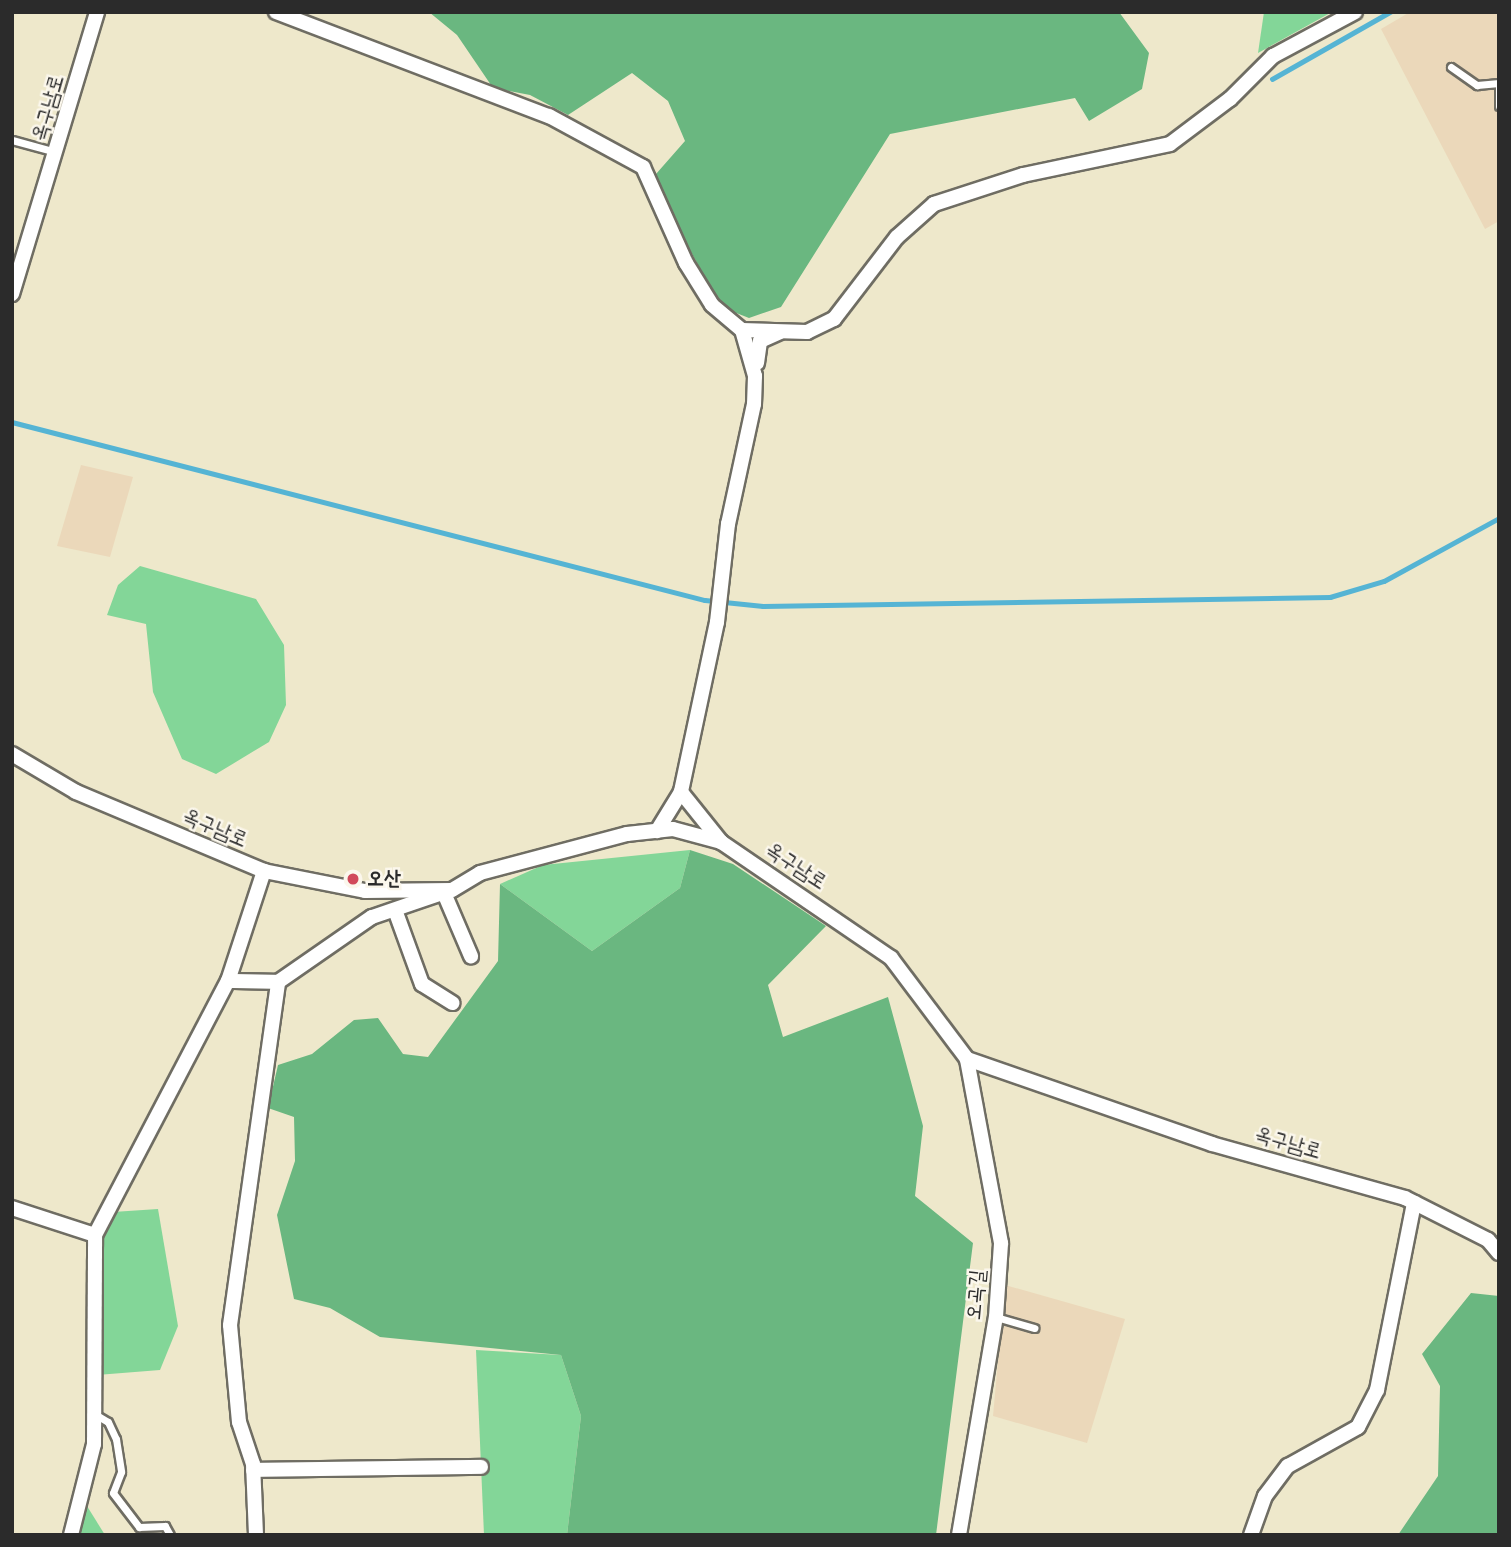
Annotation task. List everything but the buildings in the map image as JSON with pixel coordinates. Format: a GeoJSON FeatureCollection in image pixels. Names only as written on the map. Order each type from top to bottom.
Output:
{"type":"FeatureCollection","features":[{"type":"Feature","properties":{"kind":"street","name":"옥구남로"},"geometry":{"type":"LineString","coordinates":[[12,294],[57,152],[97,12]]}},
{"type":"Feature","properties":{"kind":"street"},"geometry":{"type":"LineString","coordinates":[[276,12],[549,116],[643,167],[686,263],[712,305],[742,330],[755,376]]}},
{"type":"Feature","properties":{"kind":"street"},"geometry":{"type":"LineString","coordinates":[[742,330],[765,326],[780,332],[807,332],[834,319],[897,237],[934,204],[1023,175],[1170,144],[1230,99],[1273,56],[1355,12]]}},
{"type":"Feature","properties":{"kind":"street"},"geometry":{"type":"LineString","coordinates":[[657,831],[681,792],[717,612],[760,341],[780,332]]}},
{"type":"Feature","properties":{"kind":"street","name":"옥구남로"},"geometry":{"type":"LineString","coordinates":[[12,754],[76,792],[264,871],[365,891],[448,891],[480,873],[657,831],[721,842],[891,958],[967,1059],[1192,1137],[1414,1203],[1495,1247]]}},
{"type":"Feature","properties":{"kind":"street"},"geometry":{"type":"LineString","coordinates":[[681,792],[721,842]]}},
{"type":"Feature","properties":{"kind":"street"},"geometry":{"type":"LineString","coordinates":[[71,1535],[92,1457],[95,1235],[228,981],[264,871]]}},
{"type":"Feature","properties":{"kind":"street"},"geometry":{"type":"LineString","coordinates":[[228,981],[278,982],[373,917],[448,891],[471,956]]}},
{"type":"Feature","properties":{"kind":"street"},"geometry":{"type":"LineString","coordinates":[[395,909],[422,984],[453,1003]]}},
{"type":"Feature","properties":{"kind":"street"},"geometry":{"type":"LineString","coordinates":[[256,1535],[253,1470],[239,1422],[230,1325],[278,982]]}},
{"type":"Feature","properties":{"kind":"street","name":"오곡길"},"geometry":{"type":"LineString","coordinates":[[959,1535],[996,1317],[1001,1242],[967,1059]]}},
{"type":"Feature","properties":{"kind":"street"},"geometry":{"type":"LineString","coordinates":[[1251,1535],[1265,1496],[1288,1466],[1358,1427],[1377,1390],[1414,1203]]}},
{"type":"Feature","properties":{"kind":"street"},"geometry":{"type":"LineString","coordinates":[[12,1208],[95,1235]]}},
{"type":"Feature","properties":{"kind":"street"},"geometry":{"type":"LineString","coordinates":[[253,1470],[481,1467]]}},
{"type":"Feature","properties":{"kind":"lane"},"geometry":{"type":"LineString","coordinates":[[1451,67],[1477,85],[1499,85],[1499,106]]}},
{"type":"Feature","properties":{"kind":"lane"},"geometry":{"type":"LineString","coordinates":[[12,141],[57,152]]}},
{"type":"Feature","properties":{"kind":"lane"},"geometry":{"type":"LineString","coordinates":[[996,1317],[1034,1328]]}},
{"type":"Feature","properties":{"kind":"lane"},"geometry":{"type":"LineString","coordinates":[[93,1413],[108,1422],[116,1438],[121,1472],[113,1493],[139,1527],[165,1526],[170,1535]]}},
{"type":"Feature","properties":{"kind":"shaded area"},"geometry":{"type":"Polygon","coordinates":[[[1410,12],[1499,12],[1499,221],[1485,229],[1381,29],[1410,12]]]}},
{"type":"Feature","properties":{"kind":"shaded area"},"geometry":{"type":"Polygon","coordinates":[[[81,465],[133,477],[110,557],[57,546],[81,465]]]}},
{"type":"Feature","properties":{"kind":"shaded area"},"geometry":{"type":"Polygon","coordinates":[[[1005,1285],[1125,1319],[1087,1443],[993,1416],[1005,1285]]]}},
{"type":"Feature","properties":{"kind":"green space"},"geometry":{"type":"Polygon","coordinates":[[[429,12],[1119,12],[1149,53],[1142,89],[1089,121],[1075,98],[890,134],[781,307],[749,318],[721,307],[661,197],[656,174],[685,141],[668,101],[632,73],[568,115],[530,95],[493,88],[457,35],[429,12]]]}},
{"type":"Feature","properties":{"kind":"green space"},"geometry":{"type":"Polygon","coordinates":[[[1264,12],[1332,12],[1258,53],[1264,12]]]}},
{"type":"Feature","properties":{"kind":"green space"},"geometry":{"type":"Polygon","coordinates":[[[140,566],[256,599],[284,645],[286,705],[269,742],[216,774],[182,759],[153,692],[146,624],[107,615],[118,585],[140,566]]]}},
{"type":"Feature","properties":{"kind":"green space"},"geometry":{"type":"Polygon","coordinates":[[[690,850],[680,888],[592,951],[500,884],[543,865],[690,850]]]}},
{"type":"Feature","properties":{"kind":"green space"},"geometry":{"type":"Polygon","coordinates":[[[690,850],[733,864],[826,926],[768,985],[783,1037],[888,997],[923,1126],[915,1196],[973,1243],[936,1535],[567,1535],[581,1416],[561,1355],[380,1337],[330,1308],[294,1299],[277,1215],[295,1161],[294,1117],[268,1108],[278,1065],[312,1054],[354,1020],[378,1018],[403,1054],[428,1057],[498,961],[500,884],[592,951],[680,888],[690,850]]]}},
{"type":"Feature","properties":{"kind":"green space"},"geometry":{"type":"Polygon","coordinates":[[[158,1209],[178,1326],[160,1370],[97,1375],[96,1238],[113,1212],[158,1209]]]}},
{"type":"Feature","properties":{"kind":"green space"},"geometry":{"type":"Polygon","coordinates":[[[1471,1293],[1499,1296],[1499,1535],[1398,1535],[1438,1476],[1440,1386],[1422,1354],[1471,1293]]]}},
{"type":"Feature","properties":{"kind":"green space"},"geometry":{"type":"Polygon","coordinates":[[[476,1350],[561,1355],[581,1416],[567,1535],[484,1535],[476,1350]]]}},
{"type":"Feature","properties":{"kind":"green space"},"geometry":{"type":"Polygon","coordinates":[[[82,1498],[105,1535],[65,1535],[82,1498]]]}},
{"type":"Feature","properties":{"kind":"waterway"},"geometry":{"type":"LineString","coordinates":[[1272,79],[1390,12]]}},
{"type":"Feature","properties":{"kind":"waterway"},"geometry":{"type":"LineString","coordinates":[[12,422],[705,600],[763,606],[1330,597],[1384,581],[1499,518]]}},
{"type":"Feature","properties":{"kind":"place","name":"오산"},"geometry":{"type":"Point","coordinates":[353,879]}}]}
